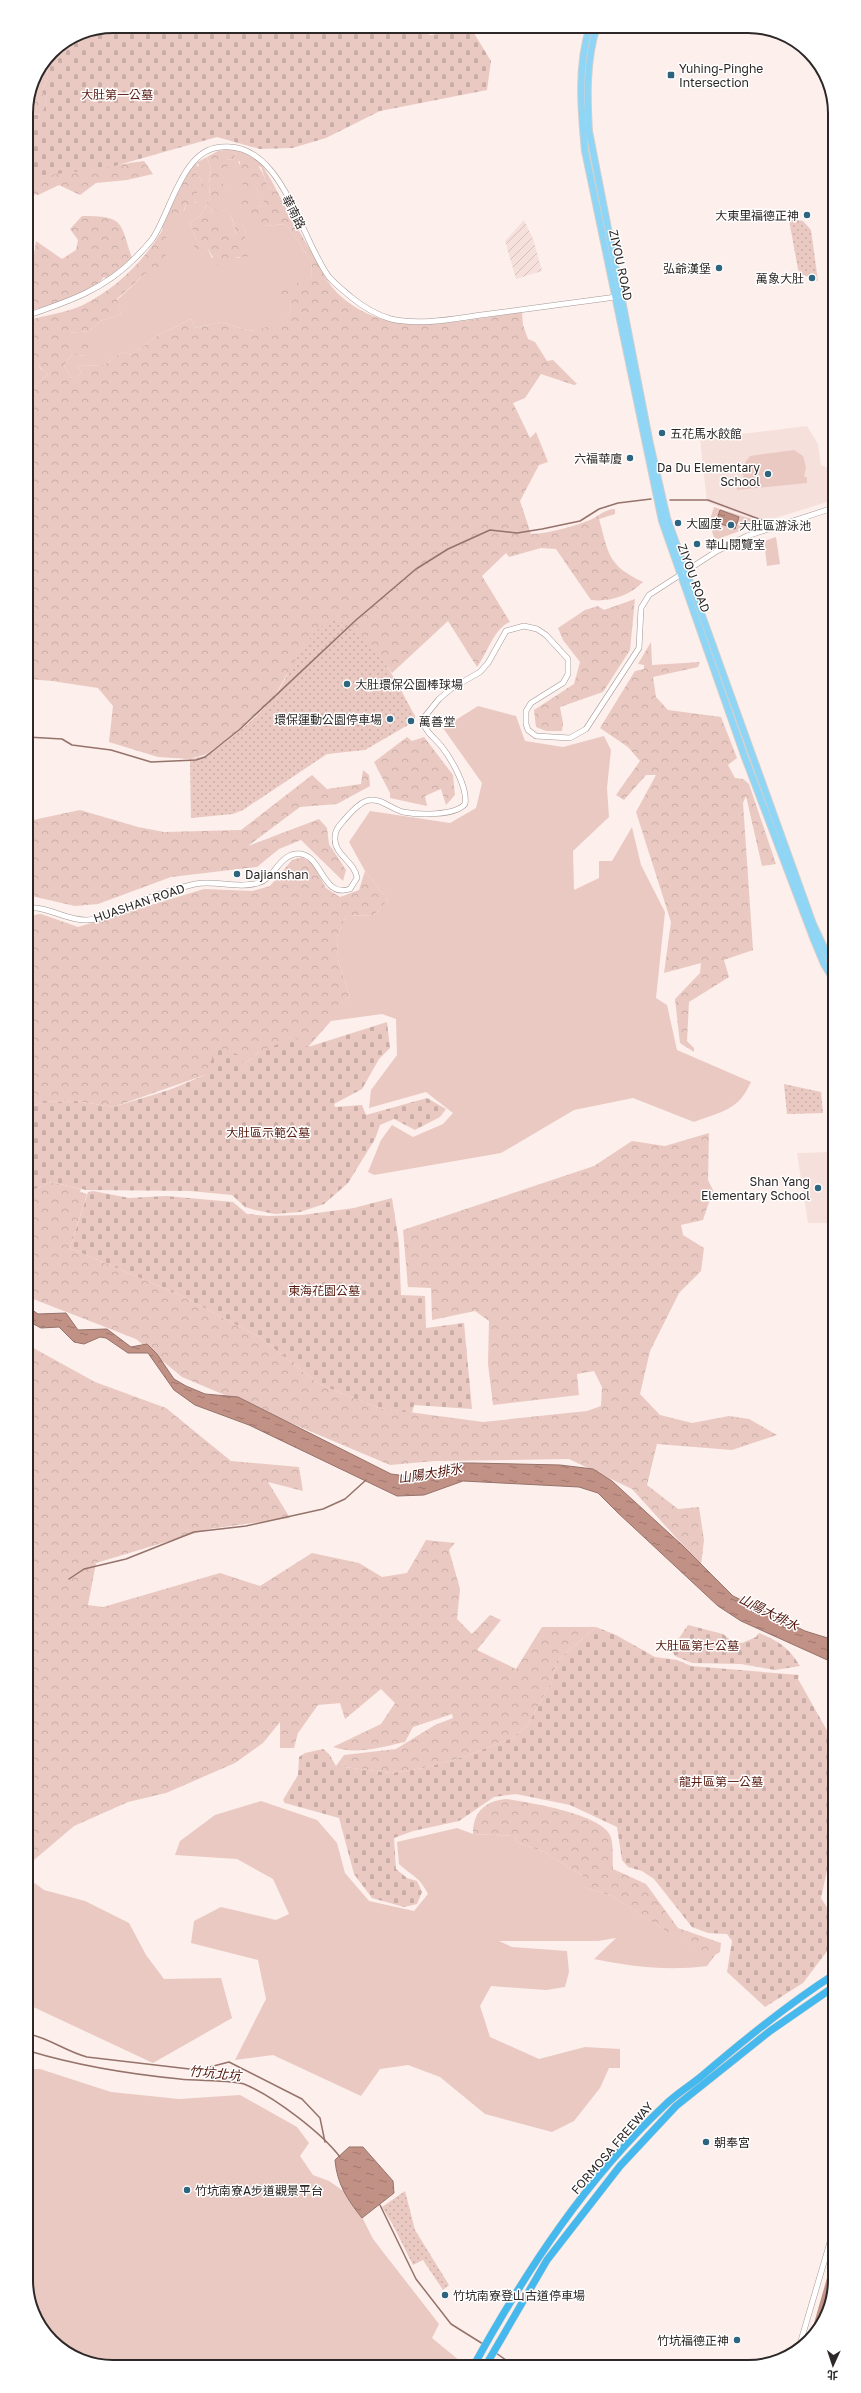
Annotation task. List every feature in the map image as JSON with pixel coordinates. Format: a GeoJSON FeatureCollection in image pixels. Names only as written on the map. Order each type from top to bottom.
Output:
{"type":"FeatureCollection","features":[{"type":"Feature","properties":{"kind":"highway","name":"FORMOSA FREEWAY"},"geometry":{"type":"LineString","coordinates":[[477,2360],[518,2288],[548,2243],[617,2156],[665,2105],[764,2024],[828,1979]]}},
{"type":"Feature","properties":{"kind":"highway","name":"FORMOSA FREEWAY"},"geometry":{"type":"LineString","coordinates":[[489,2360],[551,2254],[620,2166],[676,2106],[776,2026],[828,1991]]}},
{"type":"Feature","properties":{"kind":"main road","name":"ZIYOU ROAD"},"geometry":{"type":"LineString","coordinates":[[589,33],[583,65],[582,121],[585,151],[662,521],[684,572],[813,924],[828,956]]}},
{"type":"Feature","properties":{"kind":"main road","name":"ZIYOU ROAD"},"geometry":{"type":"LineString","coordinates":[[595,33],[590,53],[587,94],[589,131],[652,451],[667,518],[750,770],[814,940],[828,970]]}},
{"type":"Feature","properties":{"kind":"street","name":"華南路"},"geometry":{"type":"LineString","coordinates":[[33,314],[74,300],[96,289],[114,277],[152,239],[186,172],[198,156],[215,148],[228,147],[251,152],[266,163],[278,180],[329,277],[362,306],[382,316],[404,321],[425,321],[616,297]]}},
{"type":"Feature","properties":{"kind":"street","name":"HUASHAN ROAD"},"geometry":{"type":"LineString","coordinates":[[33,908],[44,909],[75,919],[92,920],[112,914],[170,890],[197,884],[258,883],[269,876],[285,859],[294,854],[307,855],[313,860],[329,886],[336,890],[350,889],[357,878],[356,870],[336,847],[334,837],[338,827],[356,807],[366,801],[374,799],[404,812],[434,813],[457,810],[465,804],[465,788],[442,747],[425,729],[422,720],[447,692],[480,672],[488,663],[506,631],[524,626],[537,629],[564,652],[569,666],[563,683],[531,703],[526,711],[525,719],[528,730],[539,737],[570,738],[586,729],[639,648],[641,608],[648,595],[717,550],[747,536],[828,510]]}},
{"type":"Feature","properties":{"kind":"street"},"geometry":{"type":"LineString","coordinates":[[801,2340],[828,2249]]}},
{"type":"Feature","properties":{"kind":"shaded area"},"geometry":{"type":"Polygon","coordinates":[[[524,220],[533,239],[542,271],[516,279],[505,241],[524,220]]]}},
{"type":"Feature","properties":{"kind":"shaded area","name":"Da Du Elementary School"},"geometry":{"type":"Polygon","coordinates":[[[807,426],[818,444],[821,465],[828,468],[828,502],[763,522],[707,502],[700,439],[807,426]]]}},
{"type":"Feature","properties":{"kind":"shaded area","name":"Shan Yang Elementary School"},"geometry":{"type":"Polygon","coordinates":[[[828,1152],[828,1223],[808,1223],[797,1153],[828,1152]]]}},
{"type":"Feature","properties":{"kind":"green space","name":"大肚第一公墓"},"geometry":{"type":"Polygon","coordinates":[[[107,33],[427,33],[430,35],[447,33],[474,33],[491,61],[487,90],[380,111],[326,138],[292,148],[260,149],[217,137],[111,167],[33,177],[33,115],[42,114],[47,100],[42,91],[47,79],[48,66],[64,49],[87,37],[107,33]]]}},
{"type":"Feature","properties":{"kind":"green space"},"geometry":{"type":"Polygon","coordinates":[[[48,66],[47,79],[42,91],[37,88],[48,66]]]}},
{"type":"Feature","properties":{"kind":"green space"},"geometry":{"type":"Polygon","coordinates":[[[39,83],[47,100],[42,114],[33,115],[33,107],[39,83]]]}},
{"type":"Feature","properties":{"kind":"green space"},"geometry":{"type":"Polygon","coordinates":[[[239,148],[253,155],[265,169],[277,191],[268,187],[261,167],[238,161],[242,170],[242,184],[255,186],[267,205],[258,207],[264,226],[286,224],[311,261],[312,278],[295,285],[290,301],[291,310],[281,325],[250,331],[222,322],[195,328],[191,319],[157,336],[131,355],[122,352],[104,365],[76,366],[81,371],[77,378],[72,378],[64,366],[72,354],[85,356],[77,341],[70,341],[70,333],[89,331],[100,321],[121,314],[117,300],[146,273],[163,229],[161,227],[168,213],[184,211],[186,204],[196,203],[194,199],[202,181],[195,172],[199,165],[196,163],[207,157],[211,169],[209,184],[210,198],[200,216],[190,223],[196,239],[207,247],[212,258],[240,258],[246,231],[241,222],[231,214],[236,235],[234,237],[211,213],[212,209],[222,202],[228,189],[218,179],[226,159],[233,160],[236,154],[230,149],[239,148]]]}},
{"type":"Feature","properties":{"kind":"green space"},"geometry":{"type":"Polygon","coordinates":[[[230,149],[236,154],[233,160],[226,159],[228,170],[225,177],[219,179],[228,189],[231,197],[222,202],[219,211],[212,209],[211,213],[216,215],[234,237],[236,234],[231,214],[236,212],[246,231],[245,238],[250,256],[227,259],[229,267],[219,268],[207,247],[200,253],[193,250],[196,239],[190,223],[200,216],[210,198],[209,184],[211,169],[207,157],[218,151],[230,149]]]}},
{"type":"Feature","properties":{"kind":"green space"},"geometry":{"type":"Polygon","coordinates":[[[240,152],[255,162],[264,176],[268,187],[277,191],[327,280],[332,287],[351,305],[373,316],[396,322],[421,324],[472,320],[522,312],[523,325],[528,339],[535,342],[547,361],[553,360],[577,384],[574,385],[541,374],[525,398],[513,403],[530,438],[536,432],[548,462],[539,465],[520,501],[531,534],[568,527],[590,520],[608,510],[615,509],[615,514],[599,519],[608,550],[611,557],[622,570],[643,582],[632,591],[619,597],[605,600],[591,600],[556,549],[541,548],[509,557],[506,553],[482,576],[510,622],[504,625],[495,635],[477,667],[448,621],[392,673],[372,646],[341,621],[286,676],[276,694],[243,727],[207,754],[190,759],[158,757],[109,742],[113,706],[98,688],[33,679],[33,388],[48,374],[33,357],[33,319],[76,308],[107,290],[129,273],[156,241],[163,229],[167,242],[164,262],[157,273],[152,277],[146,273],[117,299],[121,314],[100,321],[89,331],[70,333],[70,341],[90,340],[91,354],[85,356],[72,354],[64,366],[72,378],[77,378],[81,371],[76,366],[104,365],[122,352],[131,355],[157,336],[191,319],[195,328],[222,322],[250,331],[281,324],[291,310],[290,301],[276,300],[271,296],[273,291],[312,278],[311,261],[286,224],[264,226],[250,222],[240,205],[247,196],[258,207],[266,205],[255,186],[248,189],[242,184],[239,160],[240,152]]]}},
{"type":"Feature","properties":{"kind":"green space"},"geometry":{"type":"Polygon","coordinates":[[[144,161],[153,174],[127,180],[96,183],[80,195],[59,185],[38,195],[33,194],[33,177],[144,161]]]}},
{"type":"Feature","properties":{"kind":"green space"},"geometry":{"type":"Polygon","coordinates":[[[196,163],[199,169],[195,172],[202,181],[204,191],[197,192],[194,207],[189,208],[186,204],[181,218],[176,218],[168,213],[190,169],[196,163]]]}},
{"type":"Feature","properties":{"kind":"green space"},"geometry":{"type":"Polygon","coordinates":[[[82,216],[106,217],[113,220],[122,228],[132,258],[107,280],[104,277],[89,290],[57,303],[33,310],[33,256],[36,241],[62,259],[76,250],[78,240],[70,229],[82,216]]]}},
{"type":"Feature","properties":{"kind":"green space"},"geometry":{"type":"Polygon","coordinates":[[[789,220],[803,221],[811,230],[818,281],[801,274],[798,269],[789,220]]]}},
{"type":"Feature","properties":{"kind":"green space"},"geometry":{"type":"Polygon","coordinates":[[[33,356],[40,368],[48,374],[33,388],[33,356]]]}},
{"type":"Feature","properties":{"kind":"green space"},"geometry":{"type":"Polygon","coordinates":[[[794,450],[803,456],[806,467],[804,477],[807,477],[807,483],[737,490],[736,485],[747,483],[743,476],[742,467],[750,456],[794,450]]]}},
{"type":"Feature","properties":{"kind":"green space","name":"大肚區游泳池"},"geometry":{"type":"Polygon","coordinates":[[[714,507],[755,520],[751,527],[715,540],[709,523],[714,507]]]}},
{"type":"Feature","properties":{"kind":"green space"},"geometry":{"type":"Polygon","coordinates":[[[776,537],[780,564],[767,566],[764,541],[776,537]]]}},
{"type":"Feature","properties":{"kind":"green space"},"geometry":{"type":"Polygon","coordinates":[[[635,599],[630,650],[603,692],[560,707],[563,723],[562,731],[546,731],[536,727],[534,710],[574,684],[580,662],[563,640],[558,628],[585,610],[598,606],[604,610],[635,599]]]}},
{"type":"Feature","properties":{"kind":"green space"},"geometry":{"type":"Polygon","coordinates":[[[334,619],[348,625],[361,634],[372,646],[392,674],[415,716],[415,721],[365,750],[327,754],[243,810],[233,814],[191,818],[190,759],[204,756],[216,749],[235,735],[264,709],[277,693],[307,642],[324,625],[334,619]]]}},
{"type":"Feature","properties":{"kind":"green space"},"geometry":{"type":"Polygon","coordinates":[[[651,642],[652,665],[700,662],[698,667],[653,677],[656,697],[668,710],[721,717],[737,758],[728,765],[735,778],[743,779],[749,784],[776,864],[762,866],[746,796],[743,803],[753,950],[724,960],[729,977],[689,1002],[687,1041],[694,1048],[694,1052],[680,1043],[675,999],[700,973],[701,963],[664,973],[671,922],[636,812],[656,775],[646,775],[624,800],[616,795],[640,761],[628,747],[600,728],[635,671],[644,669],[644,665],[638,664],[651,642]]]}},
{"type":"Feature","properties":{"kind":"green space"},"geometry":{"type":"Polygon","coordinates":[[[478,706],[516,716],[525,741],[563,747],[604,736],[611,750],[607,788],[609,817],[573,851],[574,890],[599,878],[599,861],[612,861],[632,827],[641,865],[665,912],[656,998],[667,1005],[677,1050],[751,1082],[741,1099],[728,1109],[694,1122],[633,1098],[574,1110],[501,1153],[374,1175],[368,1172],[381,1140],[392,1125],[413,1137],[443,1124],[453,1113],[426,1092],[369,1108],[371,1090],[397,1055],[396,1019],[382,1014],[331,1021],[329,1010],[350,997],[338,959],[337,937],[346,916],[374,915],[388,900],[365,871],[349,842],[370,811],[450,823],[476,808],[482,783],[443,728],[478,706]]]}},
{"type":"Feature","properties":{"kind":"green space"},"geometry":{"type":"Polygon","coordinates":[[[407,737],[412,741],[424,737],[453,775],[455,795],[446,805],[441,789],[425,796],[427,806],[390,798],[390,793],[374,762],[407,737]]]}},
{"type":"Feature","properties":{"kind":"green space"},"geometry":{"type":"Polygon","coordinates":[[[363,770],[369,775],[370,786],[337,804],[300,807],[248,846],[319,819],[327,828],[329,844],[346,870],[343,881],[301,840],[279,849],[257,867],[171,877],[98,904],[75,906],[33,896],[33,820],[80,810],[138,827],[164,832],[241,830],[312,775],[327,789],[361,784],[363,770]]]}},
{"type":"Feature","properties":{"kind":"green space"},"geometry":{"type":"Polygon","coordinates":[[[302,857],[313,864],[326,888],[340,897],[359,890],[365,871],[388,900],[374,915],[346,916],[337,937],[338,959],[350,997],[330,1010],[331,1021],[308,1047],[258,1053],[243,1065],[205,1075],[113,1107],[76,1101],[45,1102],[33,1105],[33,915],[41,914],[78,927],[204,889],[252,891],[270,886],[292,860],[302,857]]]}},
{"type":"Feature","properties":{"kind":"green space","name":"大肚區示範公墓"},"geometry":{"type":"Polygon","coordinates":[[[387,1022],[390,1048],[379,1059],[362,1089],[334,1104],[335,1107],[362,1105],[366,1115],[427,1098],[446,1109],[440,1117],[415,1130],[394,1119],[380,1125],[375,1139],[348,1183],[324,1204],[300,1212],[275,1214],[245,1207],[232,1195],[190,1191],[86,1190],[51,1182],[33,1190],[33,1105],[45,1102],[76,1101],[113,1107],[169,1090],[205,1075],[216,1050],[225,1049],[241,1056],[243,1065],[258,1053],[294,1037],[308,1047],[387,1022]]]}},
{"type":"Feature","properties":{"kind":"green space"},"geometry":{"type":"Polygon","coordinates":[[[784,1084],[821,1092],[823,1113],[787,1114],[784,1084]]]}},
{"type":"Feature","properties":{"kind":"green space"},"geometry":{"type":"Polygon","coordinates":[[[709,1133],[708,1180],[713,1190],[703,1220],[681,1225],[683,1235],[704,1248],[701,1271],[679,1293],[650,1351],[640,1394],[660,1415],[692,1423],[729,1416],[749,1419],[777,1435],[732,1450],[657,1444],[647,1485],[678,1509],[699,1507],[704,1540],[701,1565],[632,1489],[569,1459],[435,1461],[390,1465],[182,1377],[136,1339],[33,1299],[33,1190],[51,1182],[81,1189],[80,1192],[87,1194],[70,1248],[182,1296],[261,1338],[319,1384],[379,1408],[483,1422],[587,1411],[601,1406],[602,1387],[594,1371],[577,1374],[579,1395],[493,1405],[488,1364],[489,1321],[475,1311],[432,1320],[431,1288],[408,1287],[403,1230],[594,1166],[632,1141],[665,1146],[709,1133]]]}},
{"type":"Feature","properties":{"kind":"green space","name":"東海花園公墓"},"geometry":{"type":"Polygon","coordinates":[[[93,1191],[129,1198],[166,1196],[233,1202],[247,1214],[268,1216],[302,1215],[354,1208],[392,1198],[399,1243],[401,1295],[425,1296],[426,1328],[464,1323],[472,1409],[414,1405],[412,1413],[379,1408],[319,1384],[261,1338],[182,1296],[70,1248],[88,1192],[93,1191]]]}},
{"type":"Feature","properties":{"kind":"green space"},"geometry":{"type":"Polygon","coordinates":[[[33,1348],[95,1382],[166,1408],[231,1461],[299,1467],[303,1491],[268,1482],[290,1518],[209,1529],[96,1563],[88,1605],[103,1607],[220,1573],[260,1586],[312,1553],[359,1563],[382,1577],[407,1573],[426,1540],[455,1543],[449,1550],[460,1589],[457,1619],[472,1634],[490,1615],[501,1620],[477,1650],[516,1669],[542,1627],[596,1627],[557,1661],[552,1681],[527,1726],[512,1738],[467,1756],[424,1768],[391,1773],[336,1766],[344,1755],[396,1749],[435,1725],[453,1718],[452,1714],[413,1727],[405,1742],[378,1748],[351,1750],[333,1747],[381,1724],[395,1703],[381,1689],[345,1719],[340,1703],[318,1705],[298,1733],[294,1748],[280,1748],[280,1722],[263,1743],[235,1763],[166,1793],[128,1802],[74,1826],[34,1860],[33,1348]]]}},
{"type":"Feature","properties":{"kind":"green space","name":"大肚區第七公墓"},"geometry":{"type":"Polygon","coordinates":[[[688,1625],[723,1634],[733,1642],[742,1643],[756,1637],[759,1633],[773,1639],[783,1646],[800,1666],[775,1670],[741,1664],[692,1663],[675,1656],[671,1650],[688,1625]]]}},
{"type":"Feature","properties":{"kind":"green space","name":"龍井區第一公墓"},"geometry":{"type":"Polygon","coordinates":[[[596,1627],[616,1635],[655,1657],[677,1660],[691,1666],[799,1675],[798,1679],[828,1732],[828,1866],[821,1898],[828,1909],[828,1950],[803,1983],[765,2007],[727,1972],[732,1941],[727,1934],[708,1933],[692,1927],[654,1879],[642,1871],[628,1867],[622,1860],[617,1827],[570,1805],[516,1794],[494,1797],[459,1821],[413,1831],[394,1838],[396,1869],[407,1878],[417,1881],[422,1892],[417,1904],[404,1907],[372,1898],[354,1874],[339,1818],[285,1803],[283,1800],[298,1775],[299,1757],[305,1753],[323,1749],[329,1754],[336,1766],[391,1773],[424,1768],[467,1756],[512,1738],[527,1726],[552,1681],[557,1661],[596,1627]]]}},
{"type":"Feature","properties":{"kind":"green space"},"geometry":{"type":"Polygon","coordinates":[[[506,1799],[562,1810],[593,1821],[604,1828],[610,1835],[611,1839],[613,1869],[646,1884],[678,1928],[721,1943],[720,1952],[715,1955],[707,1966],[706,1957],[612,1896],[583,1887],[583,1876],[544,1852],[516,1842],[515,1836],[473,1834],[475,1820],[482,1809],[492,1802],[506,1799]]]}},
{"type":"Feature","properties":{"kind":"green space"},"geometry":{"type":"Polygon","coordinates":[[[261,1801],[317,1820],[337,1843],[345,1873],[369,1901],[414,1911],[428,1894],[419,1880],[399,1864],[397,1842],[457,1828],[473,1834],[515,1836],[516,1842],[544,1852],[583,1876],[583,1887],[612,1896],[707,1957],[707,1966],[664,1968],[623,1964],[594,1959],[616,1938],[598,1941],[499,1941],[512,1947],[567,1951],[569,1972],[565,1987],[546,1990],[491,1986],[480,2006],[490,2037],[539,2059],[585,2047],[620,2049],[620,2068],[609,2068],[600,2088],[574,2121],[552,2132],[485,2114],[440,2077],[408,2065],[380,2069],[361,2096],[273,2055],[235,2060],[266,1999],[258,1960],[191,1943],[194,1921],[221,1907],[276,1920],[289,1914],[273,1879],[237,1859],[175,1855],[180,1841],[215,1815],[261,1801]]]}},
{"type":"Feature","properties":{"kind":"green space"},"geometry":{"type":"Polygon","coordinates":[[[33,1882],[44,1890],[85,1901],[129,1923],[146,1955],[164,1979],[221,1978],[232,2018],[153,2063],[33,2007],[33,1882]]]}},
{"type":"Feature","properties":{"kind":"green space"},"geometry":{"type":"Polygon","coordinates":[[[33,2069],[40,2069],[111,2092],[179,2099],[240,2095],[297,2127],[309,2143],[300,2156],[313,2175],[329,2181],[352,2197],[373,2239],[439,2324],[432,2338],[459,2360],[107,2360],[87,2356],[64,2344],[46,2325],[39,2311],[34,2291],[33,2069]]]}},
{"type":"Feature","properties":{"kind":"green space"},"geometry":{"type":"Polygon","coordinates":[[[405,2191],[415,2230],[449,2285],[443,2290],[423,2260],[413,2265],[393,2225],[382,2207],[405,2191]]]}},
{"type":"Feature","properties":{"kind":"water"},"geometry":{"type":"Polygon","coordinates":[[[720,510],[739,517],[735,529],[716,522],[720,510]]]}},
{"type":"Feature","properties":{"kind":"water","name":"山陽大排水"},"geometry":{"type":"Polygon","coordinates":[[[33,1310],[38,1314],[66,1313],[78,1330],[107,1329],[131,1347],[147,1344],[157,1354],[174,1379],[186,1386],[205,1394],[238,1397],[391,1474],[414,1477],[457,1463],[560,1465],[593,1469],[612,1481],[682,1545],[733,1596],[805,1631],[828,1638],[828,1660],[741,1621],[718,1606],[598,1493],[579,1487],[463,1481],[424,1495],[397,1496],[249,1425],[195,1405],[174,1390],[148,1353],[128,1353],[106,1338],[100,1337],[84,1344],[74,1342],[59,1327],[41,1328],[33,1324],[33,1310]]]}},
{"type":"Feature","properties":{"kind":"water"},"geometry":{"type":"Polygon","coordinates":[[[349,2147],[363,2147],[393,2181],[394,2193],[362,2218],[340,2184],[336,2169],[335,2160],[349,2147]]]}},
{"type":"Feature","properties":{"kind":"waterway"},"geometry":{"type":"LineString","coordinates":[[33,737],[62,739],[72,745],[111,750],[151,762],[196,760],[205,757],[239,730],[356,620],[416,569],[448,549],[490,530],[517,533],[542,529],[580,521],[599,509],[618,503],[651,499]]}},
{"type":"Feature","properties":{"kind":"waterway"},"geometry":{"type":"LineString","coordinates":[[670,500],[708,500],[767,522]]}},
{"type":"Feature","properties":{"kind":"waterway"},"geometry":{"type":"LineString","coordinates":[[69,1579],[84,1569],[126,1559],[194,1532],[246,1526],[323,1509],[345,1499],[366,1480]]}},
{"type":"Feature","properties":{"kind":"waterway"},"geometry":{"type":"LineString","coordinates":[[33,2035],[87,2057],[198,2070],[229,2062],[302,2099],[320,2118],[325,2142]]}},
{"type":"Feature","properties":{"kind":"waterway","name":"竹坑北坑"},"geometry":{"type":"LineString","coordinates":[[33,2052],[85,2065],[142,2075],[244,2084],[269,2097],[296,2116],[332,2147],[340,2157]]}},
{"type":"Feature","properties":{"kind":"waterway","name":"竹坑北坑"},"geometry":{"type":"LineString","coordinates":[[380,2205],[416,2279],[451,2324],[483,2344]]}},
{"type":"Feature","properties":{"kind":"waterway"},"geometry":{"type":"LineString","coordinates":[[817,2321],[828,2285]]}},
{"type":"Feature","properties":{"kind":"waterway","name":"竹坑北坑"},"geometry":{"type":"LineString","coordinates":[[496,2353],[506,2360]]}},
{"type":"Feature","properties":{"kind":"place","name":"Yuhing-Pinghe Intersection"},"geometry":{"type":"Point","coordinates":[671,75]}},
{"type":"Feature","properties":{"kind":"place","name":"大東里福德正神"},"geometry":{"type":"Point","coordinates":[807,215]}},
{"type":"Feature","properties":{"kind":"place","name":"弘爺漢堡"},"geometry":{"type":"Point","coordinates":[719,268]}},
{"type":"Feature","properties":{"kind":"place","name":"萬象大肚"},"geometry":{"type":"Point","coordinates":[812,278]}},
{"type":"Feature","properties":{"kind":"place","name":"五花馬水餃館"},"geometry":{"type":"Point","coordinates":[662,433]}},
{"type":"Feature","properties":{"kind":"place","name":"六福華廈"},"geometry":{"type":"Point","coordinates":[630,458]}},
{"type":"Feature","properties":{"kind":"place","name":"Da Du Elementary School"},"geometry":{"type":"Point","coordinates":[768,474]}},
{"type":"Feature","properties":{"kind":"place","name":"大國度"},"geometry":{"type":"Point","coordinates":[678,523]}},
{"type":"Feature","properties":{"kind":"place","name":"大肚區游泳池"},"geometry":{"type":"Point","coordinates":[731,525]}},
{"type":"Feature","properties":{"kind":"place","name":"華山閱覽室"},"geometry":{"type":"Point","coordinates":[697,544]}},
{"type":"Feature","properties":{"kind":"place","name":"大肚環保公園棒球場"},"geometry":{"type":"Point","coordinates":[347,684]}},
{"type":"Feature","properties":{"kind":"place","name":"環保運動公園停車場"},"geometry":{"type":"Point","coordinates":[390,719]}},
{"type":"Feature","properties":{"kind":"place","name":"萬善堂"},"geometry":{"type":"Point","coordinates":[411,721]}},
{"type":"Feature","properties":{"kind":"place","name":"Dajianshan"},"geometry":{"type":"Point","coordinates":[237,874]}},
{"type":"Feature","properties":{"kind":"place","name":"Shan Yang Elementary School"},"geometry":{"type":"Point","coordinates":[818,1188]}},
{"type":"Feature","properties":{"kind":"place","name":"朝奉宮"},"geometry":{"type":"Point","coordinates":[706,2142]}},
{"type":"Feature","properties":{"kind":"place","name":"竹坑南寮A步道觀景平台"},"geometry":{"type":"Point","coordinates":[187,2190]}},
{"type":"Feature","properties":{"kind":"place","name":"竹坑南寮登山古道停車場"},"geometry":{"type":"Point","coordinates":[445,2295]}},
{"type":"Feature","properties":{"kind":"place","name":"竹坑福德正神"},"geometry":{"type":"Point","coordinates":[737,2340]}}]}
